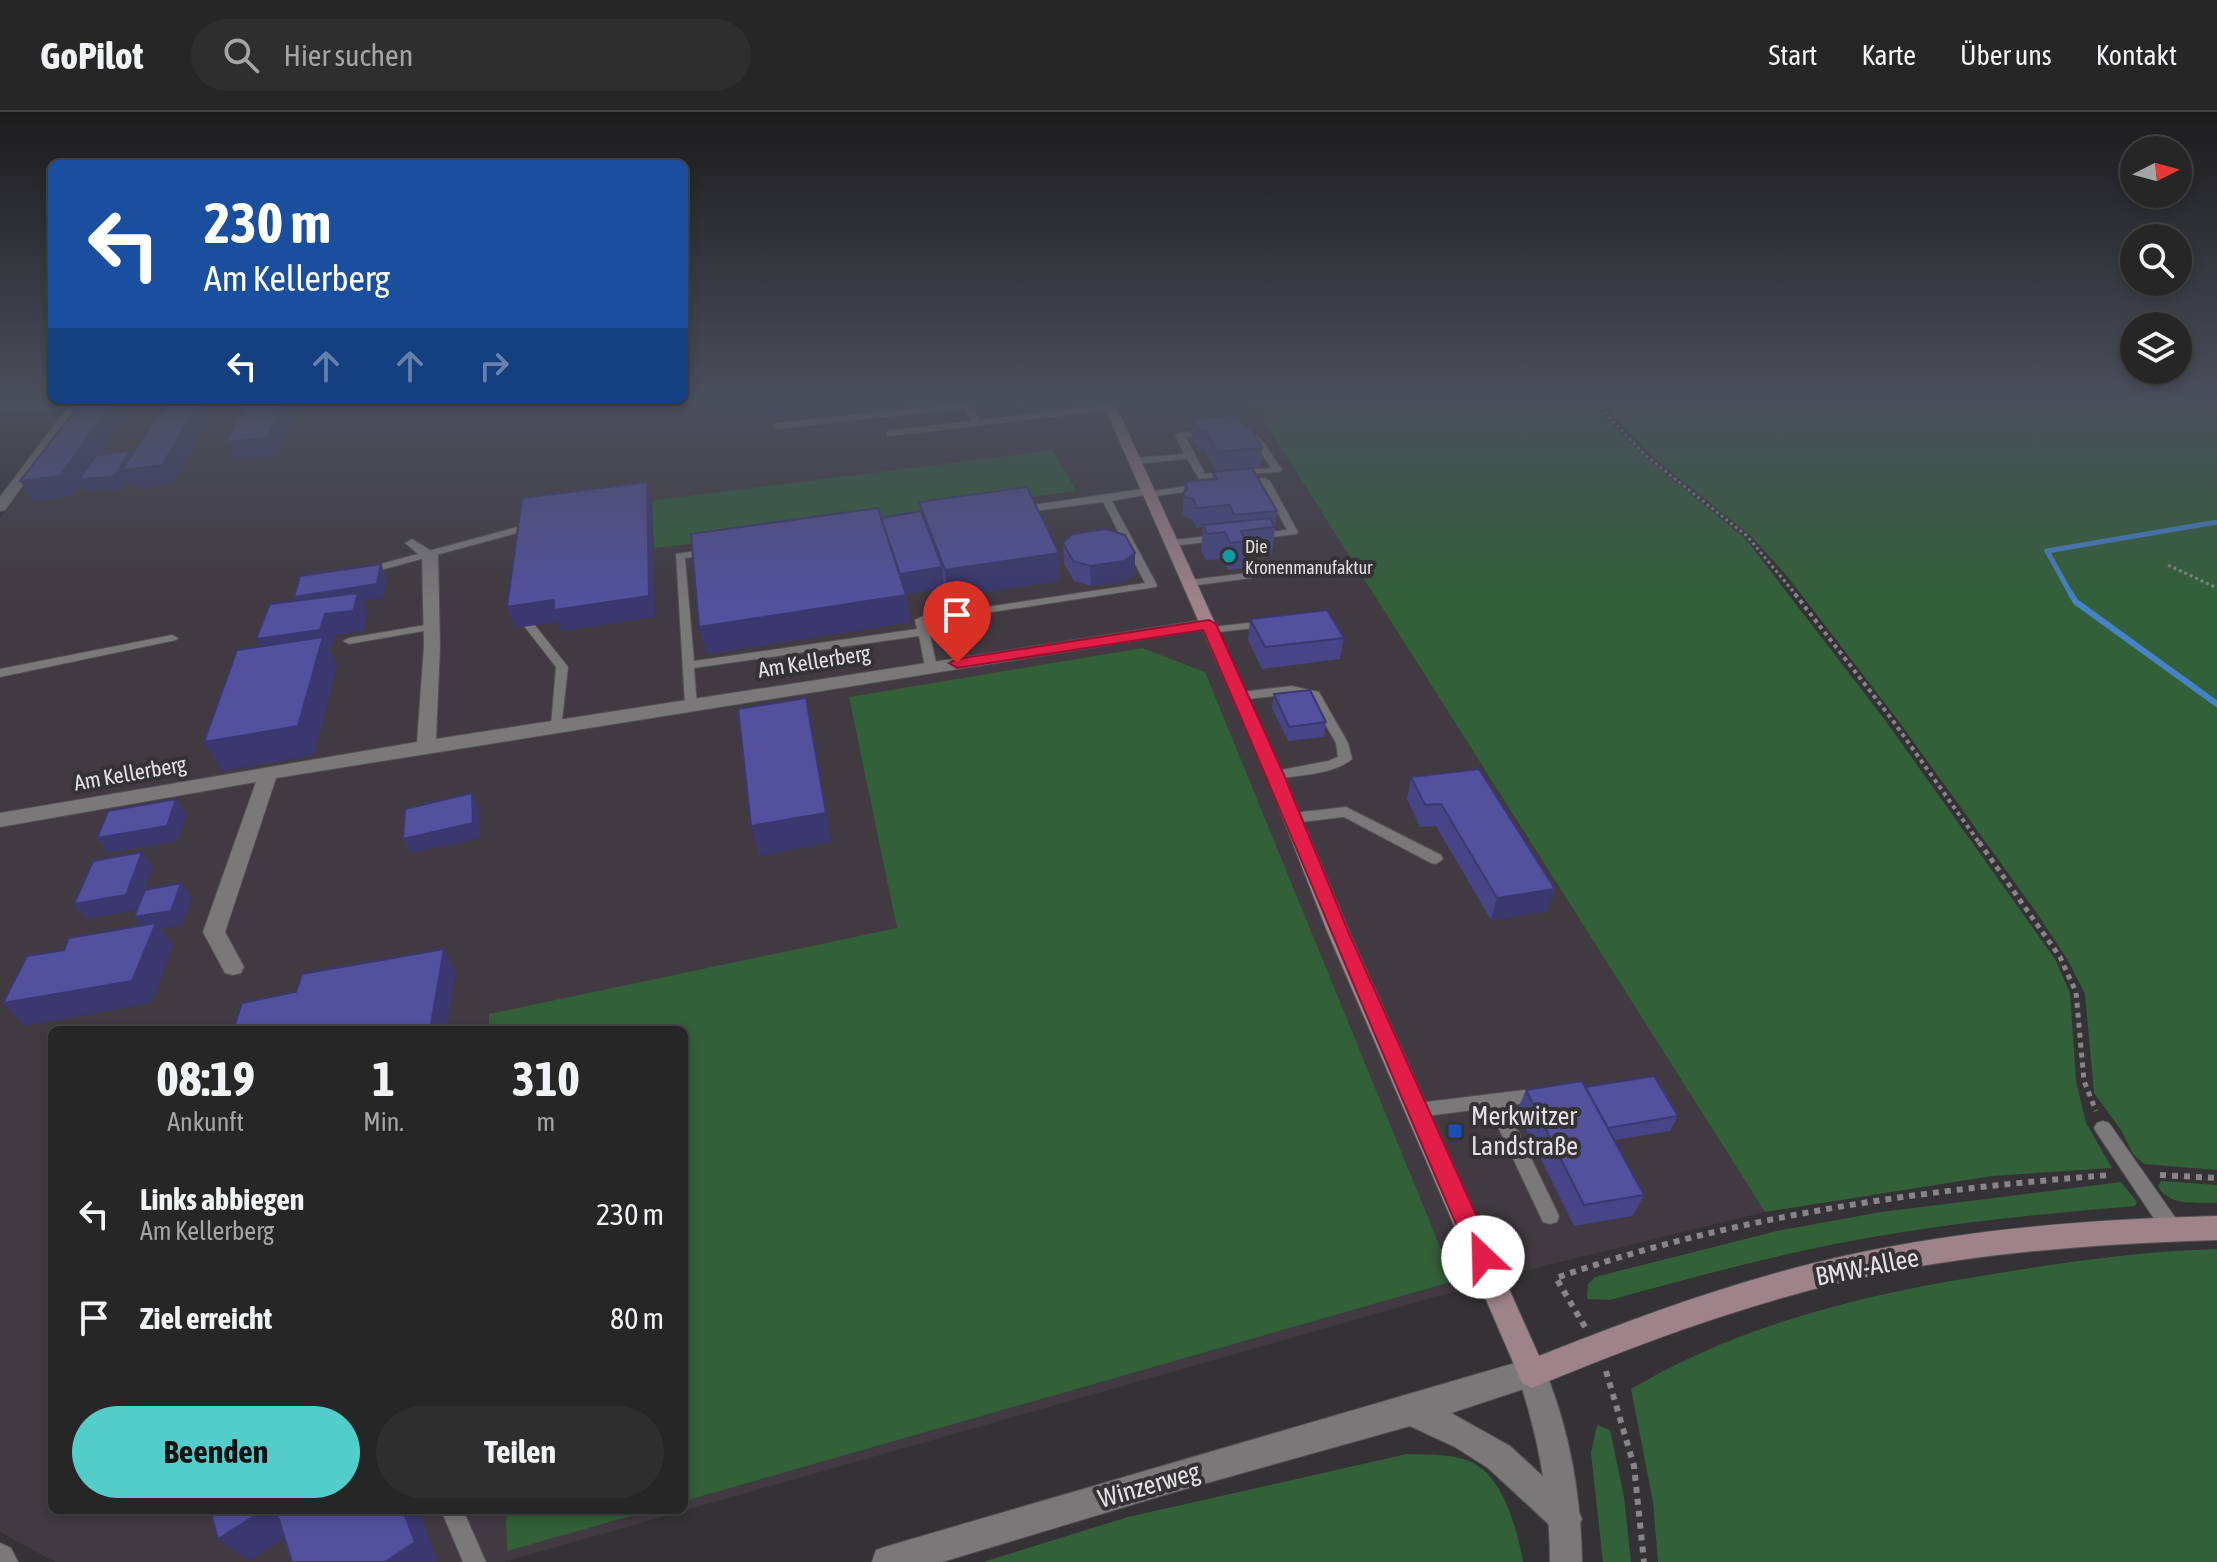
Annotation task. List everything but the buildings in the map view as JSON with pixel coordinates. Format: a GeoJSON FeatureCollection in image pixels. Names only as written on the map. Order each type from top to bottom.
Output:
{"type":"FeatureCollection","features":[{"type":"Feature","properties":{"kind":"main road"},"geometry":{"type":"LineString","coordinates":[[1137,467],[1275,775],[1338,931],[1532,1373]]}},
{"type":"Feature","properties":{"kind":"main road","name":"BMW-Allee"},"geometry":{"type":"LineString","coordinates":[[1532,1373],[1736,1298],[1845,1269],[2007,1242],[2217,1228]]}},
{"type":"Feature","properties":{"kind":"street"},"geometry":{"type":"LineString","coordinates":[[0,507],[5,494],[27,467]]}},
{"type":"Feature","properties":{"kind":"street"},"geometry":{"type":"LineString","coordinates":[[412,543],[430,555],[431,627],[426,746]]}},
{"type":"Feature","properties":{"kind":"street","name":"Am Kellerberg"},"geometry":{"type":"LineString","coordinates":[[0,820],[426,746],[1210,627]]}},
{"type":"Feature","properties":{"kind":"street"},"geometry":{"type":"LineString","coordinates":[[233,967],[214,932],[268,773]]}},
{"type":"Feature","properties":{"kind":"street"},"geometry":{"type":"LineString","coordinates":[[1532,1373],[1557,1455],[1566,1519],[1566,1562]]}},
{"type":"Feature","properties":{"kind":"street","name":"Winzerweg"},"geometry":{"type":"LineString","coordinates":[[888,1562],[1532,1373]]}},
{"type":"Feature","properties":{"kind":"street"},"geometry":{"type":"LineString","coordinates":[[1411,1411],[1466,1436],[1499,1457],[1566,1519]]}},
{"type":"Feature","properties":{"kind":"lane"},"geometry":{"type":"LineString","coordinates":[[1196,467],[1202,477],[1277,470],[1275,467]]}},
{"type":"Feature","properties":{"kind":"lane"},"geometry":{"type":"LineString","coordinates":[[1011,511],[1265,481],[1293,532],[1250,537]]}},
{"type":"Feature","properties":{"kind":"lane"},"geometry":{"type":"LineString","coordinates":[[931,667],[921,620],[1152,585],[1106,499]]}},
{"type":"Feature","properties":{"kind":"lane"},"geometry":{"type":"LineString","coordinates":[[352,574],[528,527]]}},
{"type":"Feature","properties":{"kind":"lane"},"geometry":{"type":"LineString","coordinates":[[1172,543],[1236,538]]}},
{"type":"Feature","properties":{"kind":"lane"},"geometry":{"type":"LineString","coordinates":[[691,705],[680,556],[728,549]]}},
{"type":"Feature","properties":{"kind":"lane"},"geometry":{"type":"LineString","coordinates":[[1190,583],[1247,576]]}},
{"type":"Feature","properties":{"kind":"lane"},"geometry":{"type":"LineString","coordinates":[[1210,627],[1274,623]]}},
{"type":"Feature","properties":{"kind":"lane"},"geometry":{"type":"LineString","coordinates":[[530,626],[562,667],[557,726]]}},
{"type":"Feature","properties":{"kind":"lane"},"geometry":{"type":"LineString","coordinates":[[349,641],[431,627]]}},
{"type":"Feature","properties":{"kind":"lane"},"geometry":{"type":"LineString","coordinates":[[688,665],[923,632]]}},
{"type":"Feature","properties":{"kind":"lane"},"geometry":{"type":"LineString","coordinates":[[0,673],[172,638]]}},
{"type":"Feature","properties":{"kind":"lane"},"geometry":{"type":"LineString","coordinates":[[1240,696],[1292,690],[1315,695],[1342,743],[1345,759],[1331,765],[1275,775]]}},
{"type":"Feature","properties":{"kind":"lane"},"geometry":{"type":"LineString","coordinates":[[1293,818],[1346,812],[1436,859]]}},
{"type":"Feature","properties":{"kind":"lane"},"geometry":{"type":"LineString","coordinates":[[1418,1110],[1564,1092]]}},
{"type":"Feature","properties":{"kind":"lane"},"geometry":{"type":"LineString","coordinates":[[1495,1102],[1550,1216]]}},
{"type":"Feature","properties":{"kind":"lane"},"geometry":{"type":"LineString","coordinates":[[2103,1128],[2172,1229]]}},
{"type":"Feature","properties":{"kind":"lane"},"geometry":{"type":"LineString","coordinates":[[457,1515],[475,1562]]}},
{"type":"Feature","properties":{"kind":"path"},"geometry":{"type":"LineString","coordinates":[[1660,467],[1747,536],[1782,576],[1891,718],[2060,957],[2076,992],[2084,1081],[2103,1128]]}},
{"type":"Feature","properties":{"kind":"path"},"geometry":{"type":"LineString","coordinates":[[2168,565],[2217,588]]}},
{"type":"Feature","properties":{"kind":"path"},"geometry":{"type":"LineString","coordinates":[[1644,1562],[1634,1466],[1616,1397],[1596,1347],[1556,1278],[1637,1252],[1771,1221],[1998,1183],[2133,1173],[2217,1178]]}},
{"type":"Feature","properties":{"kind":"shaded area"},"geometry":{"type":"Polygon","coordinates":[[[40,467],[1293,467],[1765,1212],[1544,1266],[688,1510],[688,1026],[48,1026],[48,1514],[673,1514],[504,1562],[55,1562],[0,1532],[0,519],[40,467]]]}},
{"type":"Feature","properties":{"kind":"green space"},"geometry":{"type":"Polygon","coordinates":[[[921,467],[1062,467],[1076,491],[891,515],[874,524],[654,548],[652,502],[921,467]]]}},
{"type":"Feature","properties":{"kind":"green space"},"geometry":{"type":"Polygon","coordinates":[[[1293,467],[1656,467],[1745,538],[1885,720],[2055,959],[2070,993],[2076,1081],[2086,1123],[2112,1168],[1992,1176],[1765,1212],[1293,467]]]}},
{"type":"Feature","properties":{"kind":"green space"},"geometry":{"type":"Polygon","coordinates":[[[1665,467],[2217,467],[2217,1170],[2144,1164],[2133,1154],[2121,1130],[2094,1093],[2085,994],[2067,959],[1897,719],[1787,576],[1751,536],[1665,467]]]}},
{"type":"Feature","properties":{"kind":"green space"},"geometry":{"type":"Polygon","coordinates":[[[1142,648],[1205,672],[1454,1281],[688,1500],[688,1026],[489,1026],[489,1014],[897,928],[849,697],[1142,648]]]}},
{"type":"Feature","properties":{"kind":"green space"},"geometry":{"type":"Polygon","coordinates":[[[2161,1181],[2217,1185],[2217,1203],[2176,1200],[2163,1193],[2158,1186],[2161,1181]]]}},
{"type":"Feature","properties":{"kind":"green space"},"geometry":{"type":"Polygon","coordinates":[[[2121,1182],[2137,1202],[2135,1206],[1927,1228],[1861,1239],[1753,1262],[1610,1300],[1587,1299],[1588,1284],[1595,1277],[1777,1231],[1881,1212],[2121,1182]]]}},
{"type":"Feature","properties":{"kind":"green space"},"geometry":{"type":"Polygon","coordinates":[[[2217,1249],[2217,1562],[1658,1562],[1653,1502],[1631,1389],[1721,1344],[1864,1299],[2063,1263],[2217,1249]]]}},
{"type":"Feature","properties":{"kind":"green space"},"geometry":{"type":"Polygon","coordinates":[[[1597,1425],[1610,1430],[1624,1497],[1631,1562],[1603,1562],[1591,1453],[1597,1425]]]}},
{"type":"Feature","properties":{"kind":"green space"},"geometry":{"type":"Polygon","coordinates":[[[1407,1454],[1459,1458],[1485,1472],[1502,1494],[1508,1508],[1523,1562],[983,1562],[1128,1517],[1407,1454]]]}},
{"type":"Feature","properties":{"kind":"green space"},"geometry":{"type":"Polygon","coordinates":[[[506,1514],[638,1514],[507,1551],[506,1514]]]}},
{"type":"Feature","properties":{"kind":"waterway"},"geometry":{"type":"LineString","coordinates":[[2072,596],[2047,551],[2217,522]]}},
{"type":"Feature","properties":{"kind":"waterway"},"geometry":{"type":"LineString","coordinates":[[2071,594],[2076,602],[2217,704]]}},
{"type":"Feature","properties":{"kind":"place","name":"Die Kronenmanufaktur"},"geometry":{"type":"Point","coordinates":[1229,556]}},
{"type":"Feature","properties":{"kind":"place","name":"Merkwitzer Landstraße"},"geometry":{"type":"Point","coordinates":[1455,1131]}},
{"type":"Feature","properties":{"kind":"route"},"geometry":{"type":"LineString","coordinates":[[957,663],[1209,624],[1338,931],[1483,1257]]}}]}
